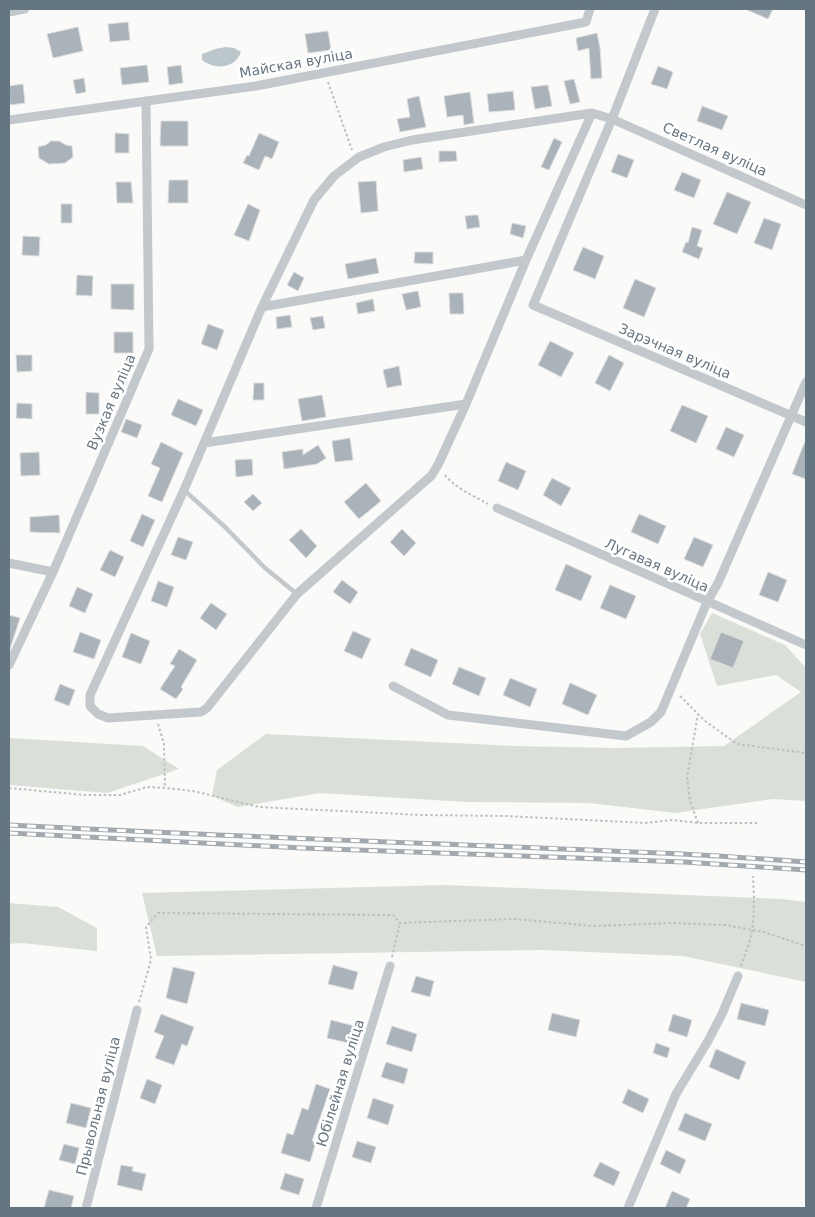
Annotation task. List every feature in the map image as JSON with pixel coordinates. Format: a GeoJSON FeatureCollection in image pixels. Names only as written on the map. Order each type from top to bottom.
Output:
{"type":"FeatureCollection","features":[{"type":"Feature","properties":{"kind":"street"},"geometry":{"type":"LineString","coordinates":[[9,12],[25,9]]}},
{"type":"Feature","properties":{"kind":"street","name":"Майская вуліца"},"geometry":{"type":"LineString","coordinates":[[9,120],[256,86],[586,22],[590,9]]}},
{"type":"Feature","properties":{"kind":"street"},"geometry":{"type":"LineString","coordinates":[[612,118],[655,9]]}},
{"type":"Feature","properties":{"kind":"street","name":"Вузкая вуліца"},"geometry":{"type":"LineString","coordinates":[[9,665],[53,572],[149,349],[146,101]]}},
{"type":"Feature","properties":{"kind":"street"},"geometry":{"type":"LineString","coordinates":[[592,113],[526,260],[466,404],[431,476],[297,594],[207,708],[201,712],[108,718],[98,714],[90,706],[90,695],[184,490],[262,307],[314,200],[334,176],[356,159],[384,147],[412,140],[592,113]]}},
{"type":"Feature","properties":{"kind":"street","name":"Светлая вуліца"},"geometry":{"type":"LineString","coordinates":[[592,113],[612,118],[806,205]]}},
{"type":"Feature","properties":{"kind":"street","name":"Зарэчная вуліца"},"geometry":{"type":"LineString","coordinates":[[612,118],[532,305],[806,422]]}},
{"type":"Feature","properties":{"kind":"street"},"geometry":{"type":"LineString","coordinates":[[262,307],[526,260]]}},
{"type":"Feature","properties":{"kind":"street"},"geometry":{"type":"LineString","coordinates":[[393,686],[448,715],[626,736],[652,722],[661,712],[707,602],[718,582],[806,382]]}},
{"type":"Feature","properties":{"kind":"street"},"geometry":{"type":"LineString","coordinates":[[204,443],[466,404]]}},
{"type":"Feature","properties":{"kind":"street","name":"Лугавая вуліца"},"geometry":{"type":"LineString","coordinates":[[497,508],[806,645]]}},
{"type":"Feature","properties":{"kind":"street"},"geometry":{"type":"LineString","coordinates":[[9,563],[53,572]]}},
{"type":"Feature","properties":{"kind":"street","name":"Юбілейная вуліца"},"geometry":{"type":"LineString","coordinates":[[316,1208],[390,966]]}},
{"type":"Feature","properties":{"kind":"street"},"geometry":{"type":"LineString","coordinates":[[628,1208],[676,1094],[715,1028],[738,976]]}},
{"type":"Feature","properties":{"kind":"street","name":"Прывольная вуліца"},"geometry":{"type":"LineString","coordinates":[[86,1208],[137,1010]]}},
{"type":"Feature","properties":{"kind":"lane"},"geometry":{"type":"LineString","coordinates":[[184,490],[225,527],[265,568],[297,594]]}},
{"type":"Feature","properties":{"kind":"path"},"geometry":{"type":"LineString","coordinates":[[324,72],[356,159]]}},
{"type":"Feature","properties":{"kind":"path"},"geometry":{"type":"LineString","coordinates":[[438,465],[448,479],[462,490],[497,508]]}},
{"type":"Feature","properties":{"kind":"path"},"geometry":{"type":"LineString","coordinates":[[671,688],[705,721],[738,744],[806,753]]}},
{"type":"Feature","properties":{"kind":"path"},"geometry":{"type":"LineString","coordinates":[[698,714],[687,776],[690,801],[698,823]]}},
{"type":"Feature","properties":{"kind":"path"},"geometry":{"type":"LineString","coordinates":[[155,715],[164,744],[165,788]]}},
{"type":"Feature","properties":{"kind":"path"},"geometry":{"type":"LineString","coordinates":[[9,788],[120,795],[147,787],[165,788],[193,791],[259,807],[422,815],[506,816],[646,823],[672,820],[698,823],[758,823]]}},
{"type":"Feature","properties":{"kind":"path"},"geometry":{"type":"LineString","coordinates":[[738,976],[752,930],[755,907],[753,876]]}},
{"type":"Feature","properties":{"kind":"path"},"geometry":{"type":"LineString","coordinates":[[137,1010],[151,960],[146,928],[158,913],[393,916],[400,923],[514,919],[594,926],[671,923],[726,925],[764,932],[806,946]]}},
{"type":"Feature","properties":{"kind":"path"},"geometry":{"type":"LineString","coordinates":[[390,966],[400,923]]}},
{"type":"Feature","properties":{"kind":"shaded area"},"geometry":{"type":"Polygon","coordinates":[[[226,47],[234,48],[241,52],[238,58],[229,65],[212,65],[202,60],[202,54],[226,47]]]}},
{"type":"Feature","properties":{"kind":"shaded area"},"geometry":{"type":"Polygon","coordinates":[[[712,613],[785,645],[806,668],[806,801],[773,799],[675,813],[590,803],[466,802],[320,793],[238,807],[212,796],[217,770],[266,734],[515,746],[614,748],[724,746],[801,692],[776,675],[717,686],[700,634],[712,613]]]}},
{"type":"Feature","properties":{"kind":"shaded area"},"geometry":{"type":"Polygon","coordinates":[[[9,738],[143,746],[179,769],[107,793],[9,785],[9,738]]]}},
{"type":"Feature","properties":{"kind":"shaded area"},"geometry":{"type":"Polygon","coordinates":[[[447,885],[782,899],[806,902],[806,982],[683,956],[544,950],[157,956],[142,893],[447,885]]]}},
{"type":"Feature","properties":{"kind":"shaded area"},"geometry":{"type":"Polygon","coordinates":[[[9,903],[58,907],[97,928],[97,951],[22,943],[9,944],[9,903]]]}},
{"type":"Feature","properties":{"kind":"building"},"geometry":{"type":"Polygon","coordinates":[[[745,9],[773,9],[768,19],[745,9]]]}},
{"type":"Feature","properties":{"kind":"building"},"geometry":{"type":"Polygon","coordinates":[[[128,22],[130,40],[110,42],[108,24],[128,22]]]}},
{"type":"Feature","properties":{"kind":"building"},"geometry":{"type":"Polygon","coordinates":[[[78,27],[83,51],[53,58],[47,34],[78,27]]]}},
{"type":"Feature","properties":{"kind":"building"},"geometry":{"type":"Polygon","coordinates":[[[328,31],[331,50],[308,53],[305,34],[328,31]]]}},
{"type":"Feature","properties":{"kind":"building"},"geometry":{"type":"Polygon","coordinates":[[[597,33],[602,78],[591,79],[589,48],[578,51],[576,38],[597,33]]]}},
{"type":"Feature","properties":{"kind":"building"},"geometry":{"type":"Polygon","coordinates":[[[147,65],[149,82],[122,85],[120,68],[147,65]]]}},
{"type":"Feature","properties":{"kind":"building"},"geometry":{"type":"Polygon","coordinates":[[[181,65],[183,83],[169,85],[167,67],[181,65]]]}},
{"type":"Feature","properties":{"kind":"building"},"geometry":{"type":"Polygon","coordinates":[[[658,66],[673,72],[667,89],[651,84],[658,66]]]}},
{"type":"Feature","properties":{"kind":"building"},"geometry":{"type":"Polygon","coordinates":[[[84,78],[86,92],[76,94],[73,80],[84,78]]]}},
{"type":"Feature","properties":{"kind":"building"},"geometry":{"type":"Polygon","coordinates":[[[574,79],[580,102],[570,104],[564,81],[574,79]]]}},
{"type":"Feature","properties":{"kind":"building"},"geometry":{"type":"Polygon","coordinates":[[[23,84],[25,103],[10,105],[9,86],[23,84]]]}},
{"type":"Feature","properties":{"kind":"building"},"geometry":{"type":"Polygon","coordinates":[[[548,85],[552,106],[535,109],[531,87],[548,85]]]}},
{"type":"Feature","properties":{"kind":"building"},"geometry":{"type":"Polygon","coordinates":[[[513,91],[515,110],[489,112],[487,94],[513,91]]]}},
{"type":"Feature","properties":{"kind":"building"},"geometry":{"type":"Polygon","coordinates":[[[470,92],[474,123],[464,125],[463,115],[447,117],[444,96],[470,92]]]}},
{"type":"Feature","properties":{"kind":"building"},"geometry":{"type":"Polygon","coordinates":[[[419,96],[426,127],[400,132],[397,119],[410,117],[407,99],[419,96]]]}},
{"type":"Feature","properties":{"kind":"building"},"geometry":{"type":"Polygon","coordinates":[[[702,106],[728,116],[722,130],[697,121],[702,106]]]}},
{"type":"Feature","properties":{"kind":"building"},"geometry":{"type":"Polygon","coordinates":[[[161,121],[188,121],[188,146],[160,146],[161,121]]]}},
{"type":"Feature","properties":{"kind":"building"},"geometry":{"type":"Polygon","coordinates":[[[115,133],[129,134],[129,153],[115,153],[115,133]]]}},
{"type":"Feature","properties":{"kind":"building"},"geometry":{"type":"Polygon","coordinates":[[[259,133],[279,142],[272,159],[265,156],[259,170],[243,163],[247,155],[249,156],[259,133]]]}},
{"type":"Feature","properties":{"kind":"building"},"geometry":{"type":"Polygon","coordinates":[[[554,138],[562,142],[549,170],[541,167],[554,138]]]}},
{"type":"Feature","properties":{"kind":"building"},"geometry":{"type":"Polygon","coordinates":[[[51,141],[59,141],[72,146],[73,157],[65,163],[49,164],[39,158],[38,147],[46,145],[51,141]]]}},
{"type":"Feature","properties":{"kind":"building"},"geometry":{"type":"Polygon","coordinates":[[[439,151],[456,151],[457,161],[439,162],[439,151]]]}},
{"type":"Feature","properties":{"kind":"building"},"geometry":{"type":"Polygon","coordinates":[[[618,154],[634,160],[627,178],[611,172],[618,154]]]}},
{"type":"Feature","properties":{"kind":"building"},"geometry":{"type":"Polygon","coordinates":[[[421,157],[423,169],[404,172],[403,160],[421,157]]]}},
{"type":"Feature","properties":{"kind":"building"},"geometry":{"type":"Polygon","coordinates":[[[682,172],[701,180],[694,198],[674,190],[682,172]]]}},
{"type":"Feature","properties":{"kind":"building"},"geometry":{"type":"Polygon","coordinates":[[[169,180],[188,180],[188,203],[168,203],[169,180]]]}},
{"type":"Feature","properties":{"kind":"building"},"geometry":{"type":"Polygon","coordinates":[[[376,181],[378,211],[361,213],[358,182],[376,181]]]}},
{"type":"Feature","properties":{"kind":"building"},"geometry":{"type":"Polygon","coordinates":[[[116,182],[131,182],[133,203],[117,203],[116,182]]]}},
{"type":"Feature","properties":{"kind":"building"},"geometry":{"type":"Polygon","coordinates":[[[727,192],[751,202],[737,234],[713,224],[727,192]]]}},
{"type":"Feature","properties":{"kind":"building"},"geometry":{"type":"Polygon","coordinates":[[[61,204],[72,204],[72,223],[61,223],[61,204]]]}},
{"type":"Feature","properties":{"kind":"building"},"geometry":{"type":"Polygon","coordinates":[[[248,204],[260,210],[249,241],[234,235],[248,204]]]}},
{"type":"Feature","properties":{"kind":"building"},"geometry":{"type":"Polygon","coordinates":[[[478,215],[480,227],[467,229],[465,216],[478,215]]]}},
{"type":"Feature","properties":{"kind":"building"},"geometry":{"type":"Polygon","coordinates":[[[764,218],[781,224],[772,250],[754,243],[764,218]]]}},
{"type":"Feature","properties":{"kind":"building"},"geometry":{"type":"Polygon","coordinates":[[[512,223],[526,226],[523,238],[510,234],[512,223]]]}},
{"type":"Feature","properties":{"kind":"building"},"geometry":{"type":"Polygon","coordinates":[[[692,227],[702,230],[697,246],[703,248],[699,259],[682,252],[686,242],[688,243],[692,227]]]}},
{"type":"Feature","properties":{"kind":"building"},"geometry":{"type":"Polygon","coordinates":[[[23,236],[40,237],[39,256],[22,255],[23,236]]]}},
{"type":"Feature","properties":{"kind":"building"},"geometry":{"type":"Polygon","coordinates":[[[583,247],[604,256],[595,279],[573,270],[583,247]]]}},
{"type":"Feature","properties":{"kind":"building"},"geometry":{"type":"Polygon","coordinates":[[[415,252],[433,252],[433,264],[414,263],[415,252]]]}},
{"type":"Feature","properties":{"kind":"building"},"geometry":{"type":"Polygon","coordinates":[[[376,258],[379,273],[348,279],[345,264],[376,258]]]}},
{"type":"Feature","properties":{"kind":"building"},"geometry":{"type":"Polygon","coordinates":[[[294,272],[304,278],[298,291],[287,285],[294,272]]]}},
{"type":"Feature","properties":{"kind":"building"},"geometry":{"type":"Polygon","coordinates":[[[77,275],[93,276],[92,296],[76,295],[77,275]]]}},
{"type":"Feature","properties":{"kind":"building"},"geometry":{"type":"Polygon","coordinates":[[[635,279],[656,288],[644,317],[623,308],[635,279]]]}},
{"type":"Feature","properties":{"kind":"building"},"geometry":{"type":"Polygon","coordinates":[[[111,284],[134,284],[134,310],[111,309],[111,284]]]}},
{"type":"Feature","properties":{"kind":"building"},"geometry":{"type":"Polygon","coordinates":[[[418,291],[421,307],[406,310],[402,294],[418,291]]]}},
{"type":"Feature","properties":{"kind":"building"},"geometry":{"type":"Polygon","coordinates":[[[449,293],[463,293],[464,314],[450,314],[449,293]]]}},
{"type":"Feature","properties":{"kind":"building"},"geometry":{"type":"Polygon","coordinates":[[[373,299],[375,311],[358,314],[356,303],[373,299]]]}},
{"type":"Feature","properties":{"kind":"building"},"geometry":{"type":"Polygon","coordinates":[[[290,315],[292,327],[277,329],[276,317],[290,315]]]}},
{"type":"Feature","properties":{"kind":"building"},"geometry":{"type":"Polygon","coordinates":[[[323,316],[325,328],[313,330],[310,318],[323,316]]]}},
{"type":"Feature","properties":{"kind":"building"},"geometry":{"type":"Polygon","coordinates":[[[208,324],[224,330],[217,350],[201,344],[208,324]]]}},
{"type":"Feature","properties":{"kind":"building"},"geometry":{"type":"Polygon","coordinates":[[[114,332],[133,332],[133,353],[114,353],[114,332]]]}},
{"type":"Feature","properties":{"kind":"building"},"geometry":{"type":"Polygon","coordinates":[[[550,341],[574,353],[561,377],[538,365],[550,341]]]}},
{"type":"Feature","properties":{"kind":"building"},"geometry":{"type":"Polygon","coordinates":[[[16,355],[32,355],[32,371],[17,372],[16,355]]]}},
{"type":"Feature","properties":{"kind":"building"},"geometry":{"type":"Polygon","coordinates":[[[609,355],[624,363],[610,391],[595,383],[609,355]]]}},
{"type":"Feature","properties":{"kind":"building"},"geometry":{"type":"Polygon","coordinates":[[[399,366],[402,385],[387,388],[383,370],[399,366]]]}},
{"type":"Feature","properties":{"kind":"building"},"geometry":{"type":"Polygon","coordinates":[[[254,383],[264,383],[264,400],[253,400],[254,383]]]}},
{"type":"Feature","properties":{"kind":"building"},"geometry":{"type":"Polygon","coordinates":[[[86,392],[99,393],[99,414],[86,414],[86,392]]]}},
{"type":"Feature","properties":{"kind":"building"},"geometry":{"type":"Polygon","coordinates":[[[322,395],[326,417],[302,421],[298,399],[322,395]]]}},
{"type":"Feature","properties":{"kind":"building"},"geometry":{"type":"Polygon","coordinates":[[[178,399],[203,410],[196,426],[171,415],[178,399]]]}},
{"type":"Feature","properties":{"kind":"building"},"geometry":{"type":"Polygon","coordinates":[[[17,403],[32,404],[32,419],[16,418],[17,403]]]}},
{"type":"Feature","properties":{"kind":"building"},"geometry":{"type":"Polygon","coordinates":[[[682,405],[708,416],[696,443],[670,431],[682,405]]]}},
{"type":"Feature","properties":{"kind":"building"},"geometry":{"type":"Polygon","coordinates":[[[126,419],[142,425],[137,438],[121,432],[126,419]]]}},
{"type":"Feature","properties":{"kind":"building"},"geometry":{"type":"Polygon","coordinates":[[[726,427],[744,435],[734,457],[716,449],[726,427]]]}},
{"type":"Feature","properties":{"kind":"building"},"geometry":{"type":"Polygon","coordinates":[[[350,438],[353,460],[335,462],[332,441],[350,438]]]}},
{"type":"Feature","properties":{"kind":"building"},"geometry":{"type":"Polygon","coordinates":[[[806,439],[806,479],[792,474],[806,439]]]}},
{"type":"Feature","properties":{"kind":"building"},"geometry":{"type":"Polygon","coordinates":[[[161,442],[183,453],[162,502],[148,496],[160,468],[151,464],[161,442]]]}},
{"type":"Feature","properties":{"kind":"building"},"geometry":{"type":"Polygon","coordinates":[[[318,445],[326,458],[317,464],[284,469],[282,452],[303,449],[303,455],[318,445]]]}},
{"type":"Feature","properties":{"kind":"building"},"geometry":{"type":"Polygon","coordinates":[[[39,452],[40,475],[21,476],[20,453],[39,452]]]}},
{"type":"Feature","properties":{"kind":"building"},"geometry":{"type":"Polygon","coordinates":[[[252,459],[253,475],[236,477],[235,460],[252,459]]]}},
{"type":"Feature","properties":{"kind":"building"},"geometry":{"type":"Polygon","coordinates":[[[506,462],[526,471],[518,490],[498,481],[506,462]]]}},
{"type":"Feature","properties":{"kind":"building"},"geometry":{"type":"Polygon","coordinates":[[[552,478],[571,488],[561,506],[543,495],[552,478]]]}},
{"type":"Feature","properties":{"kind":"building"},"geometry":{"type":"Polygon","coordinates":[[[366,483],[381,501],[359,519],[344,502],[366,483]]]}},
{"type":"Feature","properties":{"kind":"building"},"geometry":{"type":"Polygon","coordinates":[[[253,494],[262,503],[253,511],[244,502],[253,494]]]}},
{"type":"Feature","properties":{"kind":"building"},"geometry":{"type":"Polygon","coordinates":[[[142,514],[155,520],[143,547],[130,541],[142,514]]]}},
{"type":"Feature","properties":{"kind":"building"},"geometry":{"type":"Polygon","coordinates":[[[639,514],[666,526],[658,544],[631,532],[639,514]]]}},
{"type":"Feature","properties":{"kind":"building"},"geometry":{"type":"Polygon","coordinates":[[[59,515],[60,533],[30,532],[30,517],[59,515]]]}},
{"type":"Feature","properties":{"kind":"building"},"geometry":{"type":"Polygon","coordinates":[[[301,529],[317,546],[306,558],[289,540],[301,529]]]}},
{"type":"Feature","properties":{"kind":"building"},"geometry":{"type":"Polygon","coordinates":[[[402,529],[416,543],[404,556],[390,542],[402,529]]]}},
{"type":"Feature","properties":{"kind":"building"},"geometry":{"type":"Polygon","coordinates":[[[178,537],[193,542],[186,560],[171,555],[178,537]]]}},
{"type":"Feature","properties":{"kind":"building"},"geometry":{"type":"Polygon","coordinates":[[[694,537],[713,545],[703,567],[684,559],[694,537]]]}},
{"type":"Feature","properties":{"kind":"building"},"geometry":{"type":"Polygon","coordinates":[[[110,550],[124,557],[115,577],[100,570],[110,550]]]}},
{"type":"Feature","properties":{"kind":"building"},"geometry":{"type":"Polygon","coordinates":[[[566,564],[592,576],[581,601],[555,590],[566,564]]]}},
{"type":"Feature","properties":{"kind":"building"},"geometry":{"type":"Polygon","coordinates":[[[768,572],[787,580],[778,602],[759,595],[768,572]]]}},
{"type":"Feature","properties":{"kind":"building"},"geometry":{"type":"Polygon","coordinates":[[[342,580],[358,592],[350,604],[333,592],[342,580]]]}},
{"type":"Feature","properties":{"kind":"building"},"geometry":{"type":"Polygon","coordinates":[[[158,581],[174,587],[167,607],[151,601],[158,581]]]}},
{"type":"Feature","properties":{"kind":"building"},"geometry":{"type":"Polygon","coordinates":[[[610,585],[636,596],[626,619],[600,608],[610,585]]]}},
{"type":"Feature","properties":{"kind":"building"},"geometry":{"type":"Polygon","coordinates":[[[77,587],[93,594],[85,613],[69,606],[77,587]]]}},
{"type":"Feature","properties":{"kind":"building"},"geometry":{"type":"Polygon","coordinates":[[[211,603],[227,614],[216,630],[200,618],[211,603]]]}},
{"type":"Feature","properties":{"kind":"building"},"geometry":{"type":"Polygon","coordinates":[[[9,615],[20,618],[10,649],[9,648],[9,615]]]}},
{"type":"Feature","properties":{"kind":"building"},"geometry":{"type":"Polygon","coordinates":[[[353,631],[371,639],[362,659],[344,651],[353,631]]]}},
{"type":"Feature","properties":{"kind":"building"},"geometry":{"type":"Polygon","coordinates":[[[80,632],[101,640],[94,659],[73,652],[80,632]]]}},
{"type":"Feature","properties":{"kind":"building"},"geometry":{"type":"Polygon","coordinates":[[[721,632],[744,641],[733,668],[710,659],[721,632]]]}},
{"type":"Feature","properties":{"kind":"building"},"geometry":{"type":"Polygon","coordinates":[[[131,633],[150,641],[141,664],[122,657],[131,633]]]}},
{"type":"Feature","properties":{"kind":"building"},"geometry":{"type":"Polygon","coordinates":[[[411,648],[438,660],[431,677],[404,665],[411,648]]]}},
{"type":"Feature","properties":{"kind":"building"},"geometry":{"type":"Polygon","coordinates":[[[179,649],[197,660],[176,699],[160,689],[175,666],[170,664],[179,649]]]}},
{"type":"Feature","properties":{"kind":"building"},"geometry":{"type":"Polygon","coordinates":[[[459,667],[486,678],[479,696],[452,684],[459,667]]]}},
{"type":"Feature","properties":{"kind":"building"},"geometry":{"type":"Polygon","coordinates":[[[510,678],[537,689],[530,707],[503,695],[510,678]]]}},
{"type":"Feature","properties":{"kind":"building"},"geometry":{"type":"Polygon","coordinates":[[[570,683],[597,695],[588,715],[562,704],[570,683]]]}},
{"type":"Feature","properties":{"kind":"building"},"geometry":{"type":"Polygon","coordinates":[[[60,684],[75,690],[69,706],[54,700],[60,684]]]}},
{"type":"Feature","properties":{"kind":"building"},"geometry":{"type":"Polygon","coordinates":[[[333,965],[358,972],[353,990],[328,984],[333,965]]]}},
{"type":"Feature","properties":{"kind":"building"},"geometry":{"type":"Polygon","coordinates":[[[173,967],[195,972],[187,1004],[166,998],[173,967]]]}},
{"type":"Feature","properties":{"kind":"building"},"geometry":{"type":"Polygon","coordinates":[[[416,976],[434,981],[430,997],[411,992],[416,976]]]}},
{"type":"Feature","properties":{"kind":"building"},"geometry":{"type":"Polygon","coordinates":[[[741,1003],[769,1010],[765,1026],[737,1019],[741,1003]]]}},
{"type":"Feature","properties":{"kind":"building"},"geometry":{"type":"Polygon","coordinates":[[[552,1013],[580,1020],[576,1037],[548,1030],[552,1013]]]}},
{"type":"Feature","properties":{"kind":"building"},"geometry":{"type":"Polygon","coordinates":[[[161,1014],[194,1027],[187,1046],[182,1044],[174,1065],[155,1058],[164,1036],[154,1032],[161,1014]]]}},
{"type":"Feature","properties":{"kind":"building"},"geometry":{"type":"Polygon","coordinates":[[[673,1014],[692,1020],[687,1037],[668,1031],[673,1014]]]}},
{"type":"Feature","properties":{"kind":"building"},"geometry":{"type":"Polygon","coordinates":[[[331,1020],[354,1026],[349,1043],[327,1038],[331,1020]]]}},
{"type":"Feature","properties":{"kind":"building"},"geometry":{"type":"Polygon","coordinates":[[[392,1026],[417,1034],[412,1052],[386,1044],[392,1026]]]}},
{"type":"Feature","properties":{"kind":"building"},"geometry":{"type":"Polygon","coordinates":[[[656,1043],[670,1048],[667,1058],[653,1053],[656,1043]]]}},
{"type":"Feature","properties":{"kind":"building"},"geometry":{"type":"Polygon","coordinates":[[[716,1049],[746,1062],[739,1080],[709,1067],[716,1049]]]}},
{"type":"Feature","properties":{"kind":"building"},"geometry":{"type":"Polygon","coordinates":[[[386,1062],[408,1069],[404,1084],[381,1077],[386,1062]]]}},
{"type":"Feature","properties":{"kind":"building"},"geometry":{"type":"Polygon","coordinates":[[[147,1079],[162,1085],[155,1104],[140,1098],[147,1079]]]}},
{"type":"Feature","properties":{"kind":"building"},"geometry":{"type":"Polygon","coordinates":[[[316,1084],[330,1089],[312,1141],[316,1142],[310,1162],[281,1153],[287,1133],[293,1135],[302,1108],[308,1110],[316,1084]]]}},
{"type":"Feature","properties":{"kind":"building"},"geometry":{"type":"Polygon","coordinates":[[[628,1089],[649,1099],[643,1113],[622,1103],[628,1089]]]}},
{"type":"Feature","properties":{"kind":"building"},"geometry":{"type":"Polygon","coordinates":[[[373,1098],[394,1105],[388,1125],[367,1118],[373,1098]]]}},
{"type":"Feature","properties":{"kind":"building"},"geometry":{"type":"Polygon","coordinates":[[[71,1103],[91,1108],[86,1128],[66,1123],[71,1103]]]}},
{"type":"Feature","properties":{"kind":"building"},"geometry":{"type":"Polygon","coordinates":[[[685,1113],[712,1124],[705,1141],[678,1130],[685,1113]]]}},
{"type":"Feature","properties":{"kind":"building"},"geometry":{"type":"Polygon","coordinates":[[[357,1141],[376,1147],[371,1163],[352,1157],[357,1141]]]}},
{"type":"Feature","properties":{"kind":"building"},"geometry":{"type":"Polygon","coordinates":[[[64,1144],[79,1148],[75,1164],[59,1160],[64,1144]]]}},
{"type":"Feature","properties":{"kind":"building"},"geometry":{"type":"Polygon","coordinates":[[[666,1150],[686,1160],[680,1174],[660,1164],[666,1150]]]}},
{"type":"Feature","properties":{"kind":"building"},"geometry":{"type":"Polygon","coordinates":[[[600,1162],[620,1172],[614,1186],[593,1176],[600,1162]]]}},
{"type":"Feature","properties":{"kind":"building"},"geometry":{"type":"Polygon","coordinates":[[[121,1165],[133,1167],[132,1171],[146,1174],[142,1191],[117,1185],[121,1165]]]}},
{"type":"Feature","properties":{"kind":"building"},"geometry":{"type":"Polygon","coordinates":[[[285,1173],[304,1179],[299,1195],[280,1189],[285,1173]]]}},
{"type":"Feature","properties":{"kind":"building"},"geometry":{"type":"Polygon","coordinates":[[[49,1190],[74,1196],[71,1208],[44,1208],[49,1190]]]}},
{"type":"Feature","properties":{"kind":"building"},"geometry":{"type":"Polygon","coordinates":[[[672,1191],[690,1199],[686,1208],[665,1208],[672,1191]]]}},
{"type":"Feature","properties":{"kind":"railway"},"geometry":{"type":"LineString","coordinates":[[9,825],[682,854],[806,862]]}},
{"type":"Feature","properties":{"kind":"railway"},"geometry":{"type":"LineString","coordinates":[[9,833],[302,848],[684,862],[806,870]]}}]}
